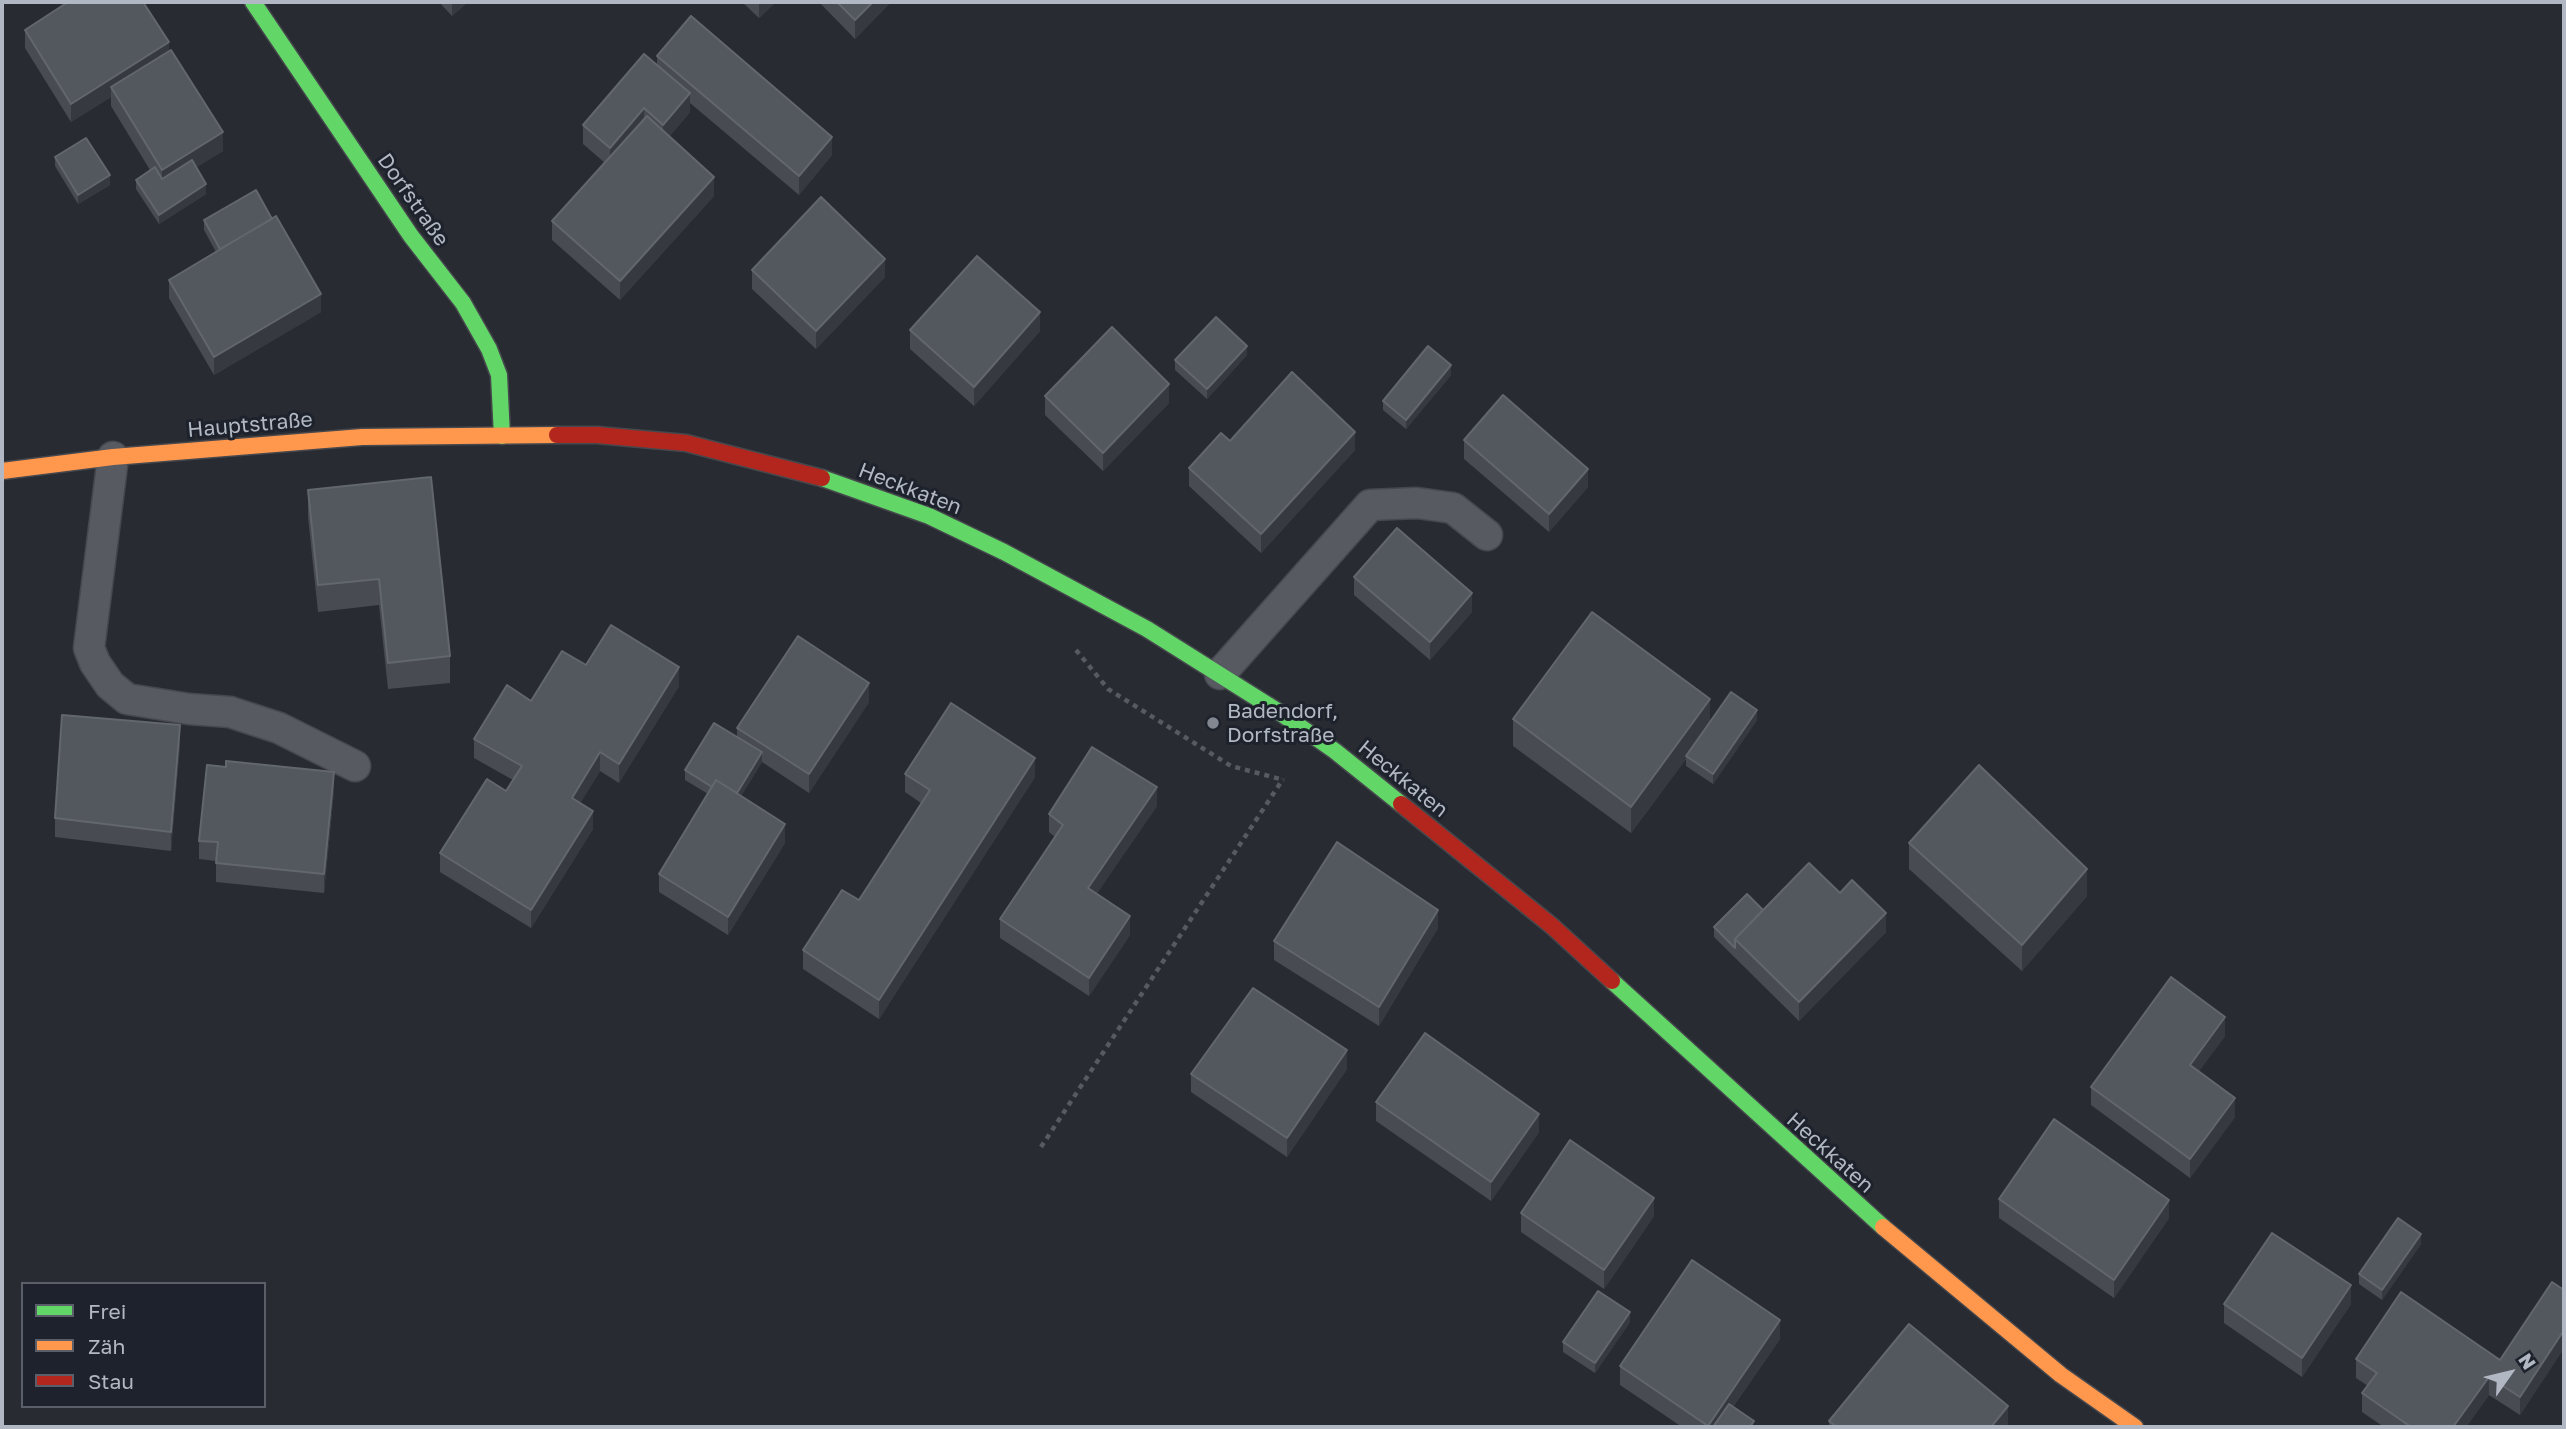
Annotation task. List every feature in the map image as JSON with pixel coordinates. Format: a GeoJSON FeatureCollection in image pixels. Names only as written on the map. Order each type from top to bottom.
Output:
{"type":"FeatureCollection","features":[{"type":"Feature","properties":{"kind":"main road","name":"Dorfstraße"},"geometry":{"type":"LineString","coordinates":[[253,2],[411,236],[463,303],[483,337],[499,375],[502,436]]}},
{"type":"Feature","properties":{"kind":"main road","name":"Heckkaten"},"geometry":{"type":"LineString","coordinates":[[502,436],[597,435],[686,443],[824,479],[929,516],[1004,552],[1147,628],[1312,735],[1552,926],[1867,1214],[2061,1375],[2135,1427]]}},
{"type":"Feature","properties":{"kind":"main road","name":"Hauptstraße"},"geometry":{"type":"LineString","coordinates":[[2,471],[113,457],[362,437],[502,436]]}},
{"type":"Feature","properties":{"kind":"lane"},"geometry":{"type":"LineString","coordinates":[[113,457],[89,649],[110,685],[127,699],[230,712],[279,729],[355,766]]}},
{"type":"Feature","properties":{"kind":"lane"},"geometry":{"type":"LineString","coordinates":[[1220,674],[1370,505],[1417,503],[1453,508],[1487,535]]}},
{"type":"Feature","properties":{"kind":"path"},"geometry":{"type":"LineString","coordinates":[[1069,641],[1108,689],[1231,766],[1296,785]]}},
{"type":"Feature","properties":{"kind":"path"},"geometry":{"type":"LineString","coordinates":[[1041,1147],[1312,735]]}},
{"type":"Feature","properties":{"kind":"building"},"geometry":{"type":"Polygon","coordinates":[[[68,2],[143,2],[169,42],[71,104],[25,30],[68,2]]]}},
{"type":"Feature","properties":{"kind":"building"},"geometry":{"type":"Polygon","coordinates":[[[837,2],[873,2],[855,20],[837,2]]]}},
{"type":"Feature","properties":{"kind":"building"},"geometry":{"type":"Polygon","coordinates":[[[691,16],[832,137],[799,176],[657,56],[691,16]]]}},
{"type":"Feature","properties":{"kind":"building"},"geometry":{"type":"Polygon","coordinates":[[[171,50],[223,132],[162,170],[111,87],[171,50]]]}},
{"type":"Feature","properties":{"kind":"building"},"geometry":{"type":"Polygon","coordinates":[[[644,54],[690,93],[663,125],[644,108],[610,148],[583,125],[644,54]]]}},
{"type":"Feature","properties":{"kind":"building"},"geometry":{"type":"Polygon","coordinates":[[[647,116],[714,177],[620,281],[552,221],[647,116]]]}},
{"type":"Feature","properties":{"kind":"building"},"geometry":{"type":"Polygon","coordinates":[[[86,138],[110,175],[78,195],[55,157],[86,138]]]}},
{"type":"Feature","properties":{"kind":"building"},"geometry":{"type":"Polygon","coordinates":[[[192,160],[206,184],[159,215],[136,180],[155,167],[162,179],[192,160]]]}},
{"type":"Feature","properties":{"kind":"building"},"geometry":{"type":"Polygon","coordinates":[[[256,190],[272,219],[220,249],[204,220],[256,190]]]}},
{"type":"Feature","properties":{"kind":"building"},"geometry":{"type":"Polygon","coordinates":[[[821,197],[885,259],[816,331],[752,270],[821,197]]]}},
{"type":"Feature","properties":{"kind":"building"},"geometry":{"type":"Polygon","coordinates":[[[276,216],[321,294],[214,357],[169,280],[276,216]]]}},
{"type":"Feature","properties":{"kind":"building"},"geometry":{"type":"Polygon","coordinates":[[[977,256],[1040,312],[974,387],[910,330],[977,256]]]}},
{"type":"Feature","properties":{"kind":"building"},"geometry":{"type":"Polygon","coordinates":[[[1216,317],[1247,346],[1207,389],[1175,360],[1216,317]]]}},
{"type":"Feature","properties":{"kind":"building"},"geometry":{"type":"Polygon","coordinates":[[[1112,327],[1169,384],[1103,453],[1045,396],[1112,327]]]}},
{"type":"Feature","properties":{"kind":"building"},"geometry":{"type":"Polygon","coordinates":[[[1428,346],[1451,365],[1406,420],[1383,401],[1428,346]]]}},
{"type":"Feature","properties":{"kind":"building"},"geometry":{"type":"Polygon","coordinates":[[[1292,372],[1355,432],[1261,534],[1189,468],[1221,433],[1230,441],[1292,372]]]}},
{"type":"Feature","properties":{"kind":"building"},"geometry":{"type":"Polygon","coordinates":[[[1503,395],[1588,469],[1549,514],[1464,440],[1503,395]]]}},
{"type":"Feature","properties":{"kind":"building"},"geometry":{"type":"Polygon","coordinates":[[[431,477],[450,656],[388,663],[379,579],[318,585],[308,490],[431,477]]]}},
{"type":"Feature","properties":{"kind":"building"},"geometry":{"type":"Polygon","coordinates":[[[1397,528],[1472,593],[1430,642],[1354,577],[1397,528]]]}},
{"type":"Feature","properties":{"kind":"building"},"geometry":{"type":"Polygon","coordinates":[[[1592,612],[1710,699],[1631,807],[1513,719],[1592,612]]]}},
{"type":"Feature","properties":{"kind":"building"},"geometry":{"type":"Polygon","coordinates":[[[611,625],[679,667],[619,764],[600,752],[572,798],[593,811],[531,910],[440,853],[487,779],[506,791],[522,766],[474,739],[507,685],[531,701],[562,651],[586,665],[611,625]]]}},
{"type":"Feature","properties":{"kind":"building"},"geometry":{"type":"Polygon","coordinates":[[[798,636],[869,683],[809,774],[737,728],[798,636]]]}},
{"type":"Feature","properties":{"kind":"building"},"geometry":{"type":"Polygon","coordinates":[[[1731,692],[1757,710],[1713,774],[1686,756],[1731,692]]]}},
{"type":"Feature","properties":{"kind":"building"},"geometry":{"type":"Polygon","coordinates":[[[951,703],[1035,758],[879,1000],[803,950],[842,890],[859,900],[930,790],[905,774],[951,703]]]}},
{"type":"Feature","properties":{"kind":"building"},"geometry":{"type":"Polygon","coordinates":[[[62,715],[180,725],[171,832],[55,818],[62,715]]]}},
{"type":"Feature","properties":{"kind":"building"},"geometry":{"type":"Polygon","coordinates":[[[714,723],[762,752],[737,793],[716,780],[712,787],[685,770],[714,723]]]}},
{"type":"Feature","properties":{"kind":"building"},"geometry":{"type":"Polygon","coordinates":[[[1092,747],[1157,787],[1088,888],[1130,916],[1089,978],[1000,919],[1063,825],[1049,814],[1092,747]]]}},
{"type":"Feature","properties":{"kind":"building"},"geometry":{"type":"Polygon","coordinates":[[[226,761],[334,772],[324,874],[216,863],[218,842],[199,841],[207,765],[226,767],[226,761]]]}},
{"type":"Feature","properties":{"kind":"building"},"geometry":{"type":"Polygon","coordinates":[[[1979,765],[2087,869],[2022,945],[1909,843],[1979,765]]]}},
{"type":"Feature","properties":{"kind":"building"},"geometry":{"type":"Polygon","coordinates":[[[716,780],[785,824],[728,917],[659,874],[716,780]]]}},
{"type":"Feature","properties":{"kind":"building"},"geometry":{"type":"Polygon","coordinates":[[[1337,842],[1438,910],[1379,1007],[1274,941],[1337,842]]]}},
{"type":"Feature","properties":{"kind":"building"},"geometry":{"type":"Polygon","coordinates":[[[1809,863],[1840,893],[1852,880],[1886,913],[1799,1002],[1735,939],[1809,863]]]}},
{"type":"Feature","properties":{"kind":"building"},"geometry":{"type":"Polygon","coordinates":[[[1747,894],[1763,910],[1735,939],[1735,948],[1714,927],[1747,894]]]}},
{"type":"Feature","properties":{"kind":"building"},"geometry":{"type":"Polygon","coordinates":[[[2171,977],[2225,1017],[2190,1065],[2235,1098],[2190,1159],[2091,1087],[2171,977]]]}},
{"type":"Feature","properties":{"kind":"building"},"geometry":{"type":"Polygon","coordinates":[[[1253,988],[1347,1050],[1287,1138],[1191,1074],[1253,988]]]}},
{"type":"Feature","properties":{"kind":"building"},"geometry":{"type":"Polygon","coordinates":[[[1425,1033],[1539,1114],[1491,1182],[1376,1102],[1425,1033]]]}},
{"type":"Feature","properties":{"kind":"building"},"geometry":{"type":"Polygon","coordinates":[[[2054,1119],[2169,1200],[2114,1280],[1999,1199],[2054,1119]]]}},
{"type":"Feature","properties":{"kind":"building"},"geometry":{"type":"Polygon","coordinates":[[[1570,1140],[1654,1198],[1604,1270],[1521,1213],[1570,1140]]]}},
{"type":"Feature","properties":{"kind":"building"},"geometry":{"type":"Polygon","coordinates":[[[2398,1218],[2421,1234],[2382,1290],[2359,1274],[2398,1218]]]}},
{"type":"Feature","properties":{"kind":"building"},"geometry":{"type":"Polygon","coordinates":[[[2272,1233],[2351,1285],[2302,1358],[2224,1304],[2272,1233]]]}},
{"type":"Feature","properties":{"kind":"building"},"geometry":{"type":"Polygon","coordinates":[[[1692,1260],[1780,1320],[1708,1426],[1620,1366],[1692,1260]]]}},
{"type":"Feature","properties":{"kind":"building"},"geometry":{"type":"Polygon","coordinates":[[[2552,1282],[2564,1290],[2564,1330],[2520,1397],[2489,1377],[2453,1427],[2411,1427],[2362,1393],[2377,1373],[2356,1359],[2401,1292],[2500,1360],[2552,1282]]]}},
{"type":"Feature","properties":{"kind":"building"},"geometry":{"type":"Polygon","coordinates":[[[1598,1291],[1630,1312],[1595,1363],[1563,1342],[1598,1291]]]}},
{"type":"Feature","properties":{"kind":"building"},"geometry":{"type":"Polygon","coordinates":[[[1909,1324],[2008,1406],[1991,1427],[1837,1427],[1829,1421],[1909,1324]]]}},
{"type":"Feature","properties":{"kind":"building"},"geometry":{"type":"Polygon","coordinates":[[[1729,1404],[1754,1421],[1750,1427],[1713,1427],[1729,1404]]]}},
{"type":"Feature","properties":{"kind":"traffic: fast"},"geometry":{"type":"LineString","coordinates":[[253,2],[411,236],[463,303],[489,349],[499,375],[502,436]]}},
{"type":"Feature","properties":{"kind":"traffic: fast"},"geometry":{"type":"LineString","coordinates":[[822,478],[929,516],[1004,552],[1147,629],[1279,712],[1335,751],[1401,804]]}},
{"type":"Feature","properties":{"kind":"traffic: fast"},"geometry":{"type":"LineString","coordinates":[[1612,981],[1883,1227]]}},
{"type":"Feature","properties":{"kind":"traffic: slow"},"geometry":{"type":"LineString","coordinates":[[2,471],[113,457],[362,437],[557,435]]}},
{"type":"Feature","properties":{"kind":"traffic: slow"},"geometry":{"type":"LineString","coordinates":[[1883,1227],[2061,1375],[2135,1427]]}},
{"type":"Feature","properties":{"kind":"traffic: jam"},"geometry":{"type":"LineString","coordinates":[[557,435],[597,435],[686,443],[822,478]]}},
{"type":"Feature","properties":{"kind":"traffic: jam"},"geometry":{"type":"LineString","coordinates":[[1401,804],[1552,926],[1612,981]]}},
{"type":"Feature","properties":{"kind":"place","name":"Badendorf, Dorfstraße"},"geometry":{"type":"Point","coordinates":[1213,723]}}]}
